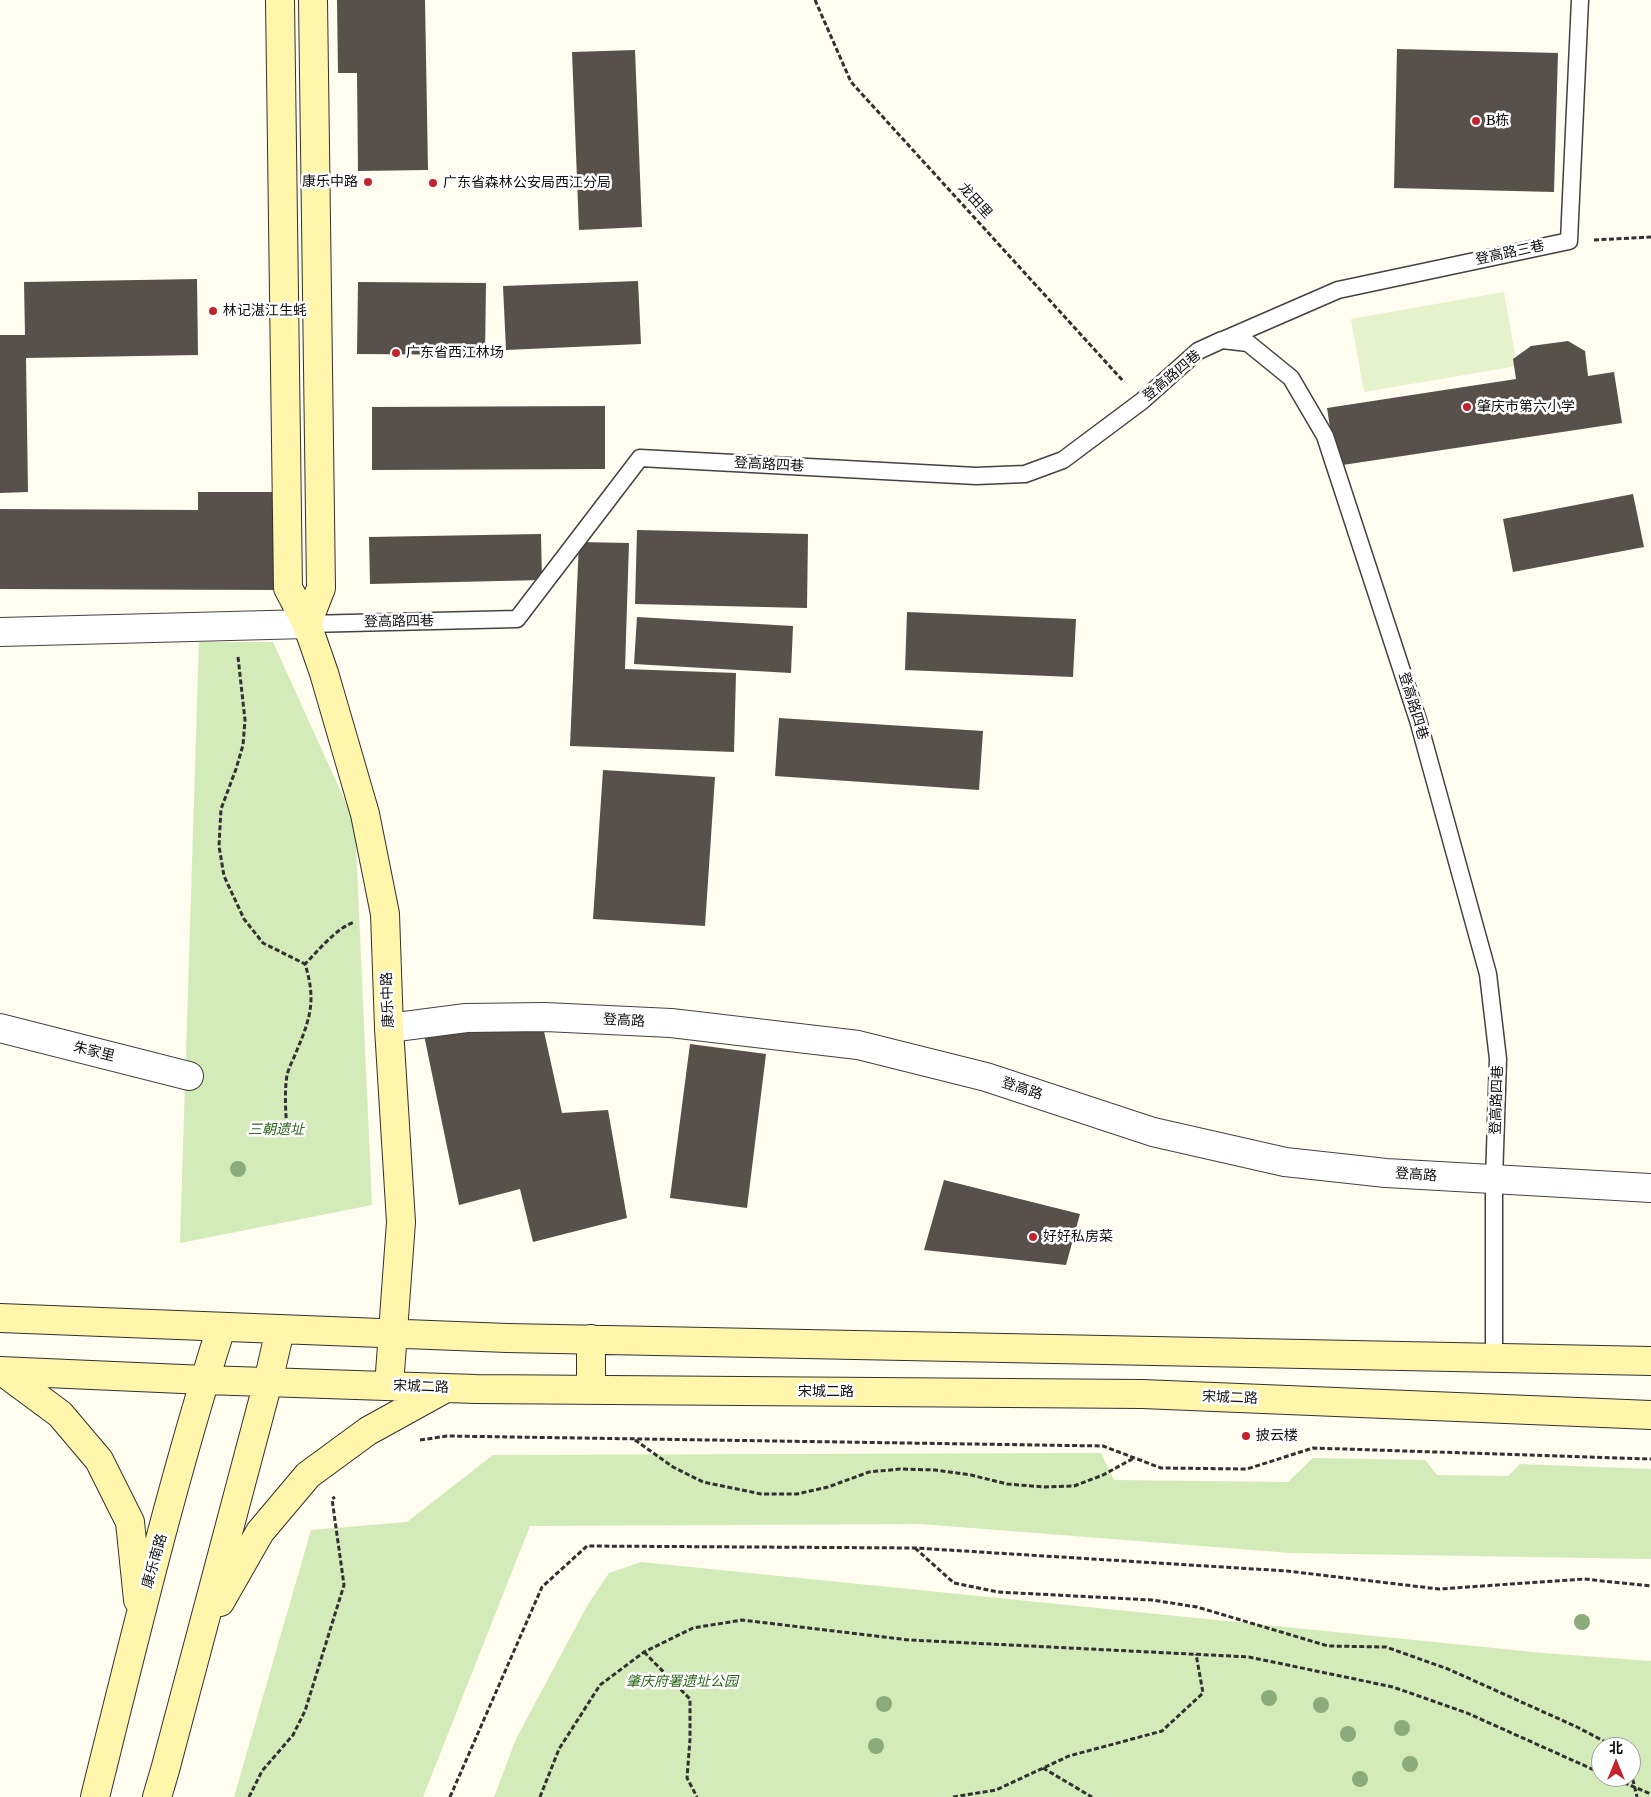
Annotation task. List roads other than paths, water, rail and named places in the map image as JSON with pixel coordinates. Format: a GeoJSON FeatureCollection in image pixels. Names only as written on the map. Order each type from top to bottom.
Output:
{"type":"FeatureCollection","features":[{"type":"Feature","properties":{"kind":"main road","name":"康乐中路"},"geometry":{"type":"LineString","coordinates":[[280,0],[288,588],[306,624],[324,673],[365,814],[385,914],[389,1028],[401,1222],[389,1386]]}},
{"type":"Feature","properties":{"kind":"main road"},"geometry":{"type":"LineString","coordinates":[[306,624],[321,588],[312,0]]}},
{"type":"Feature","properties":{"kind":"main road"},"geometry":{"type":"LineString","coordinates":[[0,1318],[507,1338],[1651,1361]]}},
{"type":"Feature","properties":{"kind":"main road","name":"康乐南路"},"geometry":{"type":"LineString","coordinates":[[95,1797],[140,1615],[204,1380],[221,1328]]}},
{"type":"Feature","properties":{"kind":"main road"},"geometry":{"type":"LineString","coordinates":[[157,1797],[268,1382],[280,1330]]}},
{"type":"Feature","properties":{"kind":"main road"},"geometry":{"type":"LineString","coordinates":[[591,1339],[591,1390]]}},
{"type":"Feature","properties":{"kind":"main road"},"geometry":{"type":"LineString","coordinates":[[1,1371],[60,1414],[99,1460],[130,1522],[140,1615]]}},
{"type":"Feature","properties":{"kind":"main road","name":"宋城二路"},"geometry":{"type":"LineString","coordinates":[[1,1371],[446,1388],[1142,1394],[1651,1415]]}},
{"type":"Feature","properties":{"kind":"main road"},"geometry":{"type":"LineString","coordinates":[[202,1631],[260,1532],[308,1475],[368,1432],[446,1388]]}},
{"type":"Feature","properties":{"kind":"street"},"geometry":{"type":"LineString","coordinates":[[0,632],[306,624]]}},
{"type":"Feature","properties":{"kind":"street","name":"登高路"},"geometry":{"type":"LineString","coordinates":[[389,1028],[466,1018],[545,1017],[671,1023],[858,1045],[986,1077],[1153,1132],[1285,1162],[1386,1173],[1651,1188]]}},
{"type":"Feature","properties":{"kind":"street","name":"朱家里"},"geometry":{"type":"LineString","coordinates":[[0,1028],[189,1076]]}},
{"type":"Feature","properties":{"kind":"lane","name":"登高路三巷"},"geometry":{"type":"LineString","coordinates":[[1222,340],[1338,290],[1569,241],[1580,0]]}},
{"type":"Feature","properties":{"kind":"lane","name":"登高路四巷"},"geometry":{"type":"LineString","coordinates":[[306,624],[517,619],[640,458],[976,476],[1025,474],[1063,460],[1142,401],[1198,351],[1222,340],[1248,343],[1291,378],[1325,436],[1418,720],[1488,974],[1498,1058],[1494,1180],[1494,1357]]}},
{"type":"Feature","properties":{"kind":"place","name":"B栋"},"geometry":{"type":"Point","coordinates":[1476,121]}},
{"type":"Feature","properties":{"kind":"place","name":"康乐中路"},"geometry":{"type":"Point","coordinates":[368,182]}},
{"type":"Feature","properties":{"kind":"place","name":"广东省森林公安局西江分局"},"geometry":{"type":"Point","coordinates":[433,183]}},
{"type":"Feature","properties":{"kind":"place","name":"林记湛江生蚝"},"geometry":{"type":"Point","coordinates":[213,311]}},
{"type":"Feature","properties":{"kind":"place","name":"广东省西江林场"},"geometry":{"type":"Point","coordinates":[396,353]}},
{"type":"Feature","properties":{"kind":"place","name":"肇庆市第六小学"},"geometry":{"type":"Point","coordinates":[1467,407]}},
{"type":"Feature","properties":{"kind":"place","name":"好好私房菜"},"geometry":{"type":"Point","coordinates":[1033,1237]}},
{"type":"Feature","properties":{"kind":"place","name":"披云楼"},"geometry":{"type":"Point","coordinates":[1246,1436]}},
{"type":"Feature","properties":{"kind":"park label","name":"三朝遗址"},"geometry":{"type":"Point","coordinates":[276,1130]}},
{"type":"Feature","properties":{"kind":"park label","name":"肇庆府署遗址公园"},"geometry":{"type":"Point","coordinates":[682,1682]}}]}
